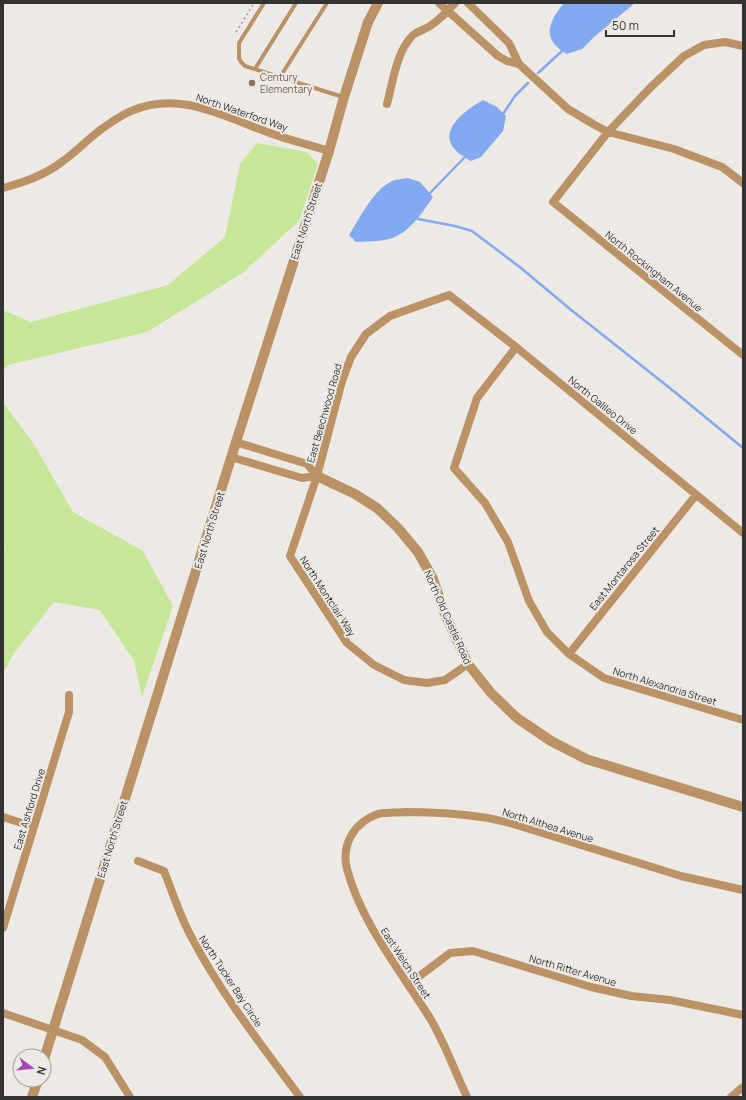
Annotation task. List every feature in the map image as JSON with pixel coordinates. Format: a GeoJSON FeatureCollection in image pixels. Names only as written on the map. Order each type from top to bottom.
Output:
{"type":"FeatureCollection","features":[{"type":"Feature","properties":{"kind":"street","name":"East North Street"},"geometry":{"type":"LineString","coordinates":[[48,1048],[236,442],[329,151],[344,97],[368,22],[378,3]]}},
{"type":"Feature","properties":{"kind":"street"},"geometry":{"type":"LineString","coordinates":[[439,3],[498,56],[507,61],[519,64]]}},
{"type":"Feature","properties":{"kind":"street"},"geometry":{"type":"LineString","coordinates":[[387,104],[396,68],[404,46],[414,34],[430,26],[448,12],[455,3]]}},
{"type":"Feature","properties":{"kind":"street"},"geometry":{"type":"LineString","coordinates":[[468,3],[509,43],[519,64],[568,109],[580,118],[608,132],[674,149],[722,167],[743,182]]}},
{"type":"Feature","properties":{"kind":"street"},"geometry":{"type":"LineString","coordinates":[[608,132],[651,87],[684,56],[704,45],[725,42],[743,46]]}},
{"type":"Feature","properties":{"kind":"street","name":"North Waterford Way"},"geometry":{"type":"LineString","coordinates":[[3,188],[25,182],[47,172],[63,162],[96,133],[121,116],[144,107],[166,103],[187,104],[207,108],[264,131],[329,151]]}},
{"type":"Feature","properties":{"kind":"street","name":"North Rockingham Avenue"},"geometry":{"type":"LineString","coordinates":[[608,132],[553,202],[743,355]]}},
{"type":"Feature","properties":{"kind":"street","name":"North Galileo Drive"},"geometry":{"type":"LineString","coordinates":[[449,295],[516,347],[743,533]]}},
{"type":"Feature","properties":{"kind":"street","name":"East Beechwood Road"},"geometry":{"type":"LineString","coordinates":[[317,476],[342,381],[351,357],[366,334],[390,316],[449,295]]}},
{"type":"Feature","properties":{"kind":"street","name":"North Alexandria Street"},"geometry":{"type":"LineString","coordinates":[[516,347],[477,398],[454,468],[485,503],[508,542],[529,601],[547,632],[568,654],[604,678],[743,720]]}},
{"type":"Feature","properties":{"kind":"street"},"geometry":{"type":"LineString","coordinates":[[236,442],[307,464],[317,476]]}},
{"type":"Feature","properties":{"kind":"street"},"geometry":{"type":"LineString","coordinates":[[231,458],[302,478],[317,476]]}},
{"type":"Feature","properties":{"kind":"street","name":"North Old Castle Road"},"geometry":{"type":"LineString","coordinates":[[317,476],[355,494],[377,508],[398,528],[418,552],[433,579],[445,614],[468,664],[491,692],[518,718],[551,741],[586,759],[743,807]]}},
{"type":"Feature","properties":{"kind":"street","name":"North Montclair Way"},"geometry":{"type":"LineString","coordinates":[[317,476],[290,556],[347,643],[374,665],[404,680],[427,683],[445,680],[468,664]]}},
{"type":"Feature","properties":{"kind":"street","name":"East Montarosa Street"},"geometry":{"type":"LineString","coordinates":[[568,654],[696,495]]}},
{"type":"Feature","properties":{"kind":"street","name":"East Ashford Drive"},"geometry":{"type":"LineString","coordinates":[[3,928],[69,712],[69,696]]}},
{"type":"Feature","properties":{"kind":"street","name":"North Althea Avenue"},"geometry":{"type":"LineString","coordinates":[[350,836],[356,827],[364,821],[382,813],[426,812],[478,817],[510,823],[681,876],[743,890]]}},
{"type":"Feature","properties":{"kind":"street"},"geometry":{"type":"LineString","coordinates":[[3,818],[34,827]]}},
{"type":"Feature","properties":{"kind":"street","name":"East Welch Street"},"geometry":{"type":"LineString","coordinates":[[350,836],[346,853],[347,868],[370,925],[437,1030],[467,1097]]}},
{"type":"Feature","properties":{"kind":"street","name":"North Tucker Bay Circle"},"geometry":{"type":"LineString","coordinates":[[138,861],[164,871],[191,938],[214,976],[259,1042],[300,1097]]}},
{"type":"Feature","properties":{"kind":"street","name":"North Ritter Avenue"},"geometry":{"type":"LineString","coordinates":[[409,984],[450,953],[473,951],[591,987],[631,996],[670,1000],[743,1014]]}},
{"type":"Feature","properties":{"kind":"street"},"geometry":{"type":"LineString","coordinates":[[3,1013],[82,1040],[105,1057],[130,1097]]}},
{"type":"Feature","properties":{"kind":"street"},"geometry":{"type":"LineString","coordinates":[[731,1097],[743,1087]]}},
{"type":"Feature","properties":{"kind":"lane"},"geometry":{"type":"LineString","coordinates":[[264,3],[239,43],[238,52],[244,66],[344,97]]}},
{"type":"Feature","properties":{"kind":"lane"},"geometry":{"type":"LineString","coordinates":[[255,69],[296,3]]}},
{"type":"Feature","properties":{"kind":"lane"},"geometry":{"type":"LineString","coordinates":[[280,77],[327,3]]}},
{"type":"Feature","properties":{"kind":"path"},"geometry":{"type":"LineString","coordinates":[[236,32],[254,3]]}},
{"type":"Feature","properties":{"kind":"green space"},"geometry":{"type":"Polygon","coordinates":[[[257,143],[307,152],[318,164],[299,221],[244,272],[147,332],[8,365],[3,371],[3,310],[31,322],[168,285],[225,237],[240,164],[257,143]]]}},
{"type":"Feature","properties":{"kind":"green space"},"geometry":{"type":"Polygon","coordinates":[[[3,402],[35,446],[73,512],[143,551],[173,606],[142,697],[134,661],[100,610],[54,602],[14,653],[3,674],[3,555],[5,551],[3,548],[3,402]]]}},
{"type":"Feature","properties":{"kind":"water"},"geometry":{"type":"Polygon","coordinates":[[[564,3],[635,3],[582,49],[567,54],[553,43],[550,37],[551,24],[558,10],[564,3]]]}},
{"type":"Feature","properties":{"kind":"water"},"geometry":{"type":"Polygon","coordinates":[[[483,100],[497,107],[506,116],[503,131],[481,157],[471,161],[459,153],[452,145],[449,137],[451,129],[456,121],[473,106],[483,100]]]}},
{"type":"Feature","properties":{"kind":"water"},"geometry":{"type":"Polygon","coordinates":[[[408,178],[420,182],[433,197],[417,219],[408,229],[393,238],[377,241],[356,242],[349,235],[373,198],[385,185],[392,181],[408,178]]]}},
{"type":"Feature","properties":{"kind":"waterway"},"geometry":{"type":"LineString","coordinates":[[538,73],[562,51]]}},
{"type":"Feature","properties":{"kind":"waterway"},"geometry":{"type":"LineString","coordinates":[[503,114],[515,96],[528,83]]}},
{"type":"Feature","properties":{"kind":"waterway"},"geometry":{"type":"LineString","coordinates":[[427,196],[464,158]]}},
{"type":"Feature","properties":{"kind":"waterway"},"geometry":{"type":"LineString","coordinates":[[418,219],[472,231],[521,268],[743,448]]}},
{"type":"Feature","properties":{"kind":"place","name":"Century Elementary"},"geometry":{"type":"Point","coordinates":[252,83]}}]}
